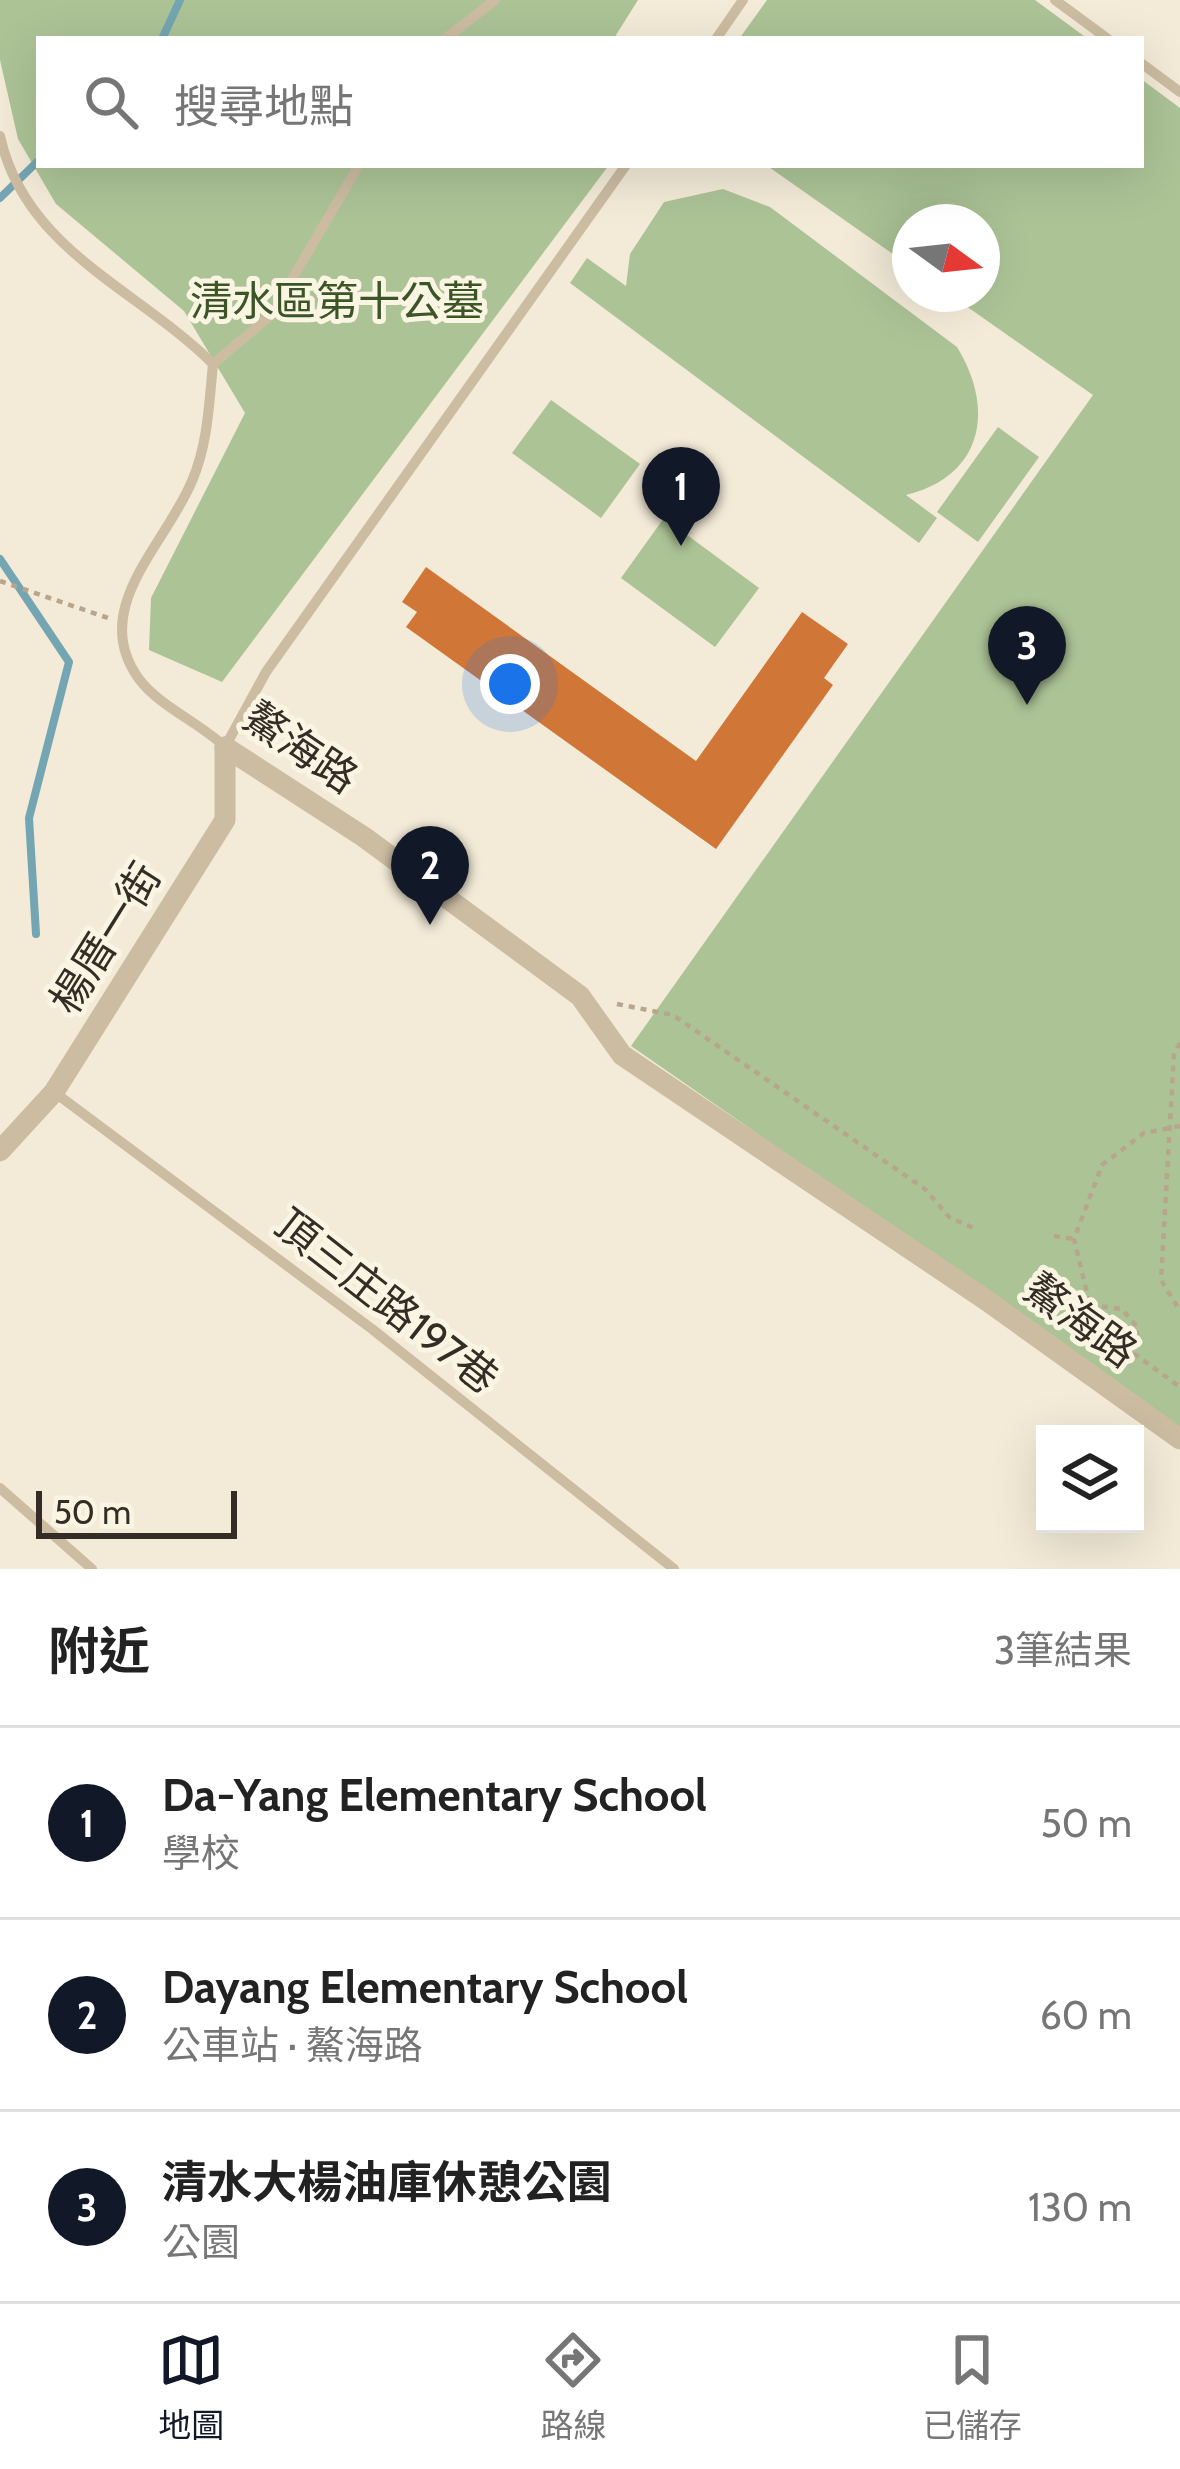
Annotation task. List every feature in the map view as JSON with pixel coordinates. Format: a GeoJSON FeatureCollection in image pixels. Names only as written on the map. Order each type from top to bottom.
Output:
{"type":"FeatureCollection","features":[{"type":"Feature","properties":{"kind":"street","name":"鰲海路"},"geometry":{"type":"LineString","coordinates":[[225,747],[364,837],[580,996],[622,1055],[986,1300],[1180,1439]]}},
{"type":"Feature","properties":{"kind":"street","name":"楊厝一街"},"geometry":{"type":"LineString","coordinates":[[0,1151],[54,1092],[225,820],[225,747]]}},
{"type":"Feature","properties":{"kind":"lane"},"geometry":{"type":"LineString","coordinates":[[449,36],[495,0]]}},
{"type":"Feature","properties":{"kind":"lane"},"geometry":{"type":"LineString","coordinates":[[718,36],[743,0]]}},
{"type":"Feature","properties":{"kind":"lane"},"geometry":{"type":"LineString","coordinates":[[1055,0],[1104,36]]}},
{"type":"Feature","properties":{"kind":"lane"},"geometry":{"type":"LineString","coordinates":[[1144,65],[1180,92]]}},
{"type":"Feature","properties":{"kind":"lane"},"geometry":{"type":"LineString","coordinates":[[0,136],[22,192],[57,243],[149,306],[212,364]]}},
{"type":"Feature","properties":{"kind":"lane"},"geometry":{"type":"LineString","coordinates":[[119,621],[130,587],[193,479],[205,442],[212,364],[271,315],[357,168]]}},
{"type":"Feature","properties":{"kind":"lane"},"geometry":{"type":"LineString","coordinates":[[225,747],[266,672],[624,168]]}},
{"type":"Feature","properties":{"kind":"lane","name":"鰲海路"},"geometry":{"type":"LineString","coordinates":[[119,621],[124,655],[142,684],[225,747]]}},
{"type":"Feature","properties":{"kind":"lane","name":"頂三庄路197巷"},"geometry":{"type":"LineString","coordinates":[[54,1092],[372,1329],[674,1569]]}},
{"type":"Feature","properties":{"kind":"lane"},"geometry":{"type":"LineString","coordinates":[[0,1488],[92,1569]]}},
{"type":"Feature","properties":{"kind":"path"},"geometry":{"type":"LineString","coordinates":[[0,581],[119,621]]}},
{"type":"Feature","properties":{"kind":"path"},"geometry":{"type":"LineString","coordinates":[[580,996],[673,1015],[925,1189],[949,1217],[978,1230]]}},
{"type":"Feature","properties":{"kind":"path"},"geometry":{"type":"LineString","coordinates":[[1180,1043],[1174,1053],[1161,1280],[1180,1312]]}},
{"type":"Feature","properties":{"kind":"path"},"geometry":{"type":"LineString","coordinates":[[1083,1349],[1080,1329],[1090,1305],[1074,1239],[1102,1165],[1144,1133],[1180,1126]]}},
{"type":"Feature","properties":{"kind":"path"},"geometry":{"type":"LineString","coordinates":[[1054,1236],[1074,1239]]}},
{"type":"Feature","properties":{"kind":"path"},"geometry":{"type":"LineString","coordinates":[[1090,1305],[1122,1309],[1138,1328],[1132,1352]]}},
{"type":"Feature","properties":{"kind":"path"},"geometry":{"type":"LineString","coordinates":[[1107,1364],[1132,1352]]}},
{"type":"Feature","properties":{"kind":"path"},"geometry":{"type":"LineString","coordinates":[[1132,1352],[1180,1387]]}},
{"type":"Feature","properties":{"kind":"green space","name":"清水區第十公墓"},"geometry":{"type":"Polygon","coordinates":[[[0,0],[638,0],[617,36],[36,36],[36,168],[607,168],[222,682],[149,650],[151,598],[245,413],[184,311],[56,204],[18,139],[0,60],[0,0]]]}},
{"type":"Feature","properties":{"kind":"green space"},"geometry":{"type":"Polygon","coordinates":[[[767,0],[1035,0],[1084,36],[741,36],[767,0]]]}},
{"type":"Feature","properties":{"kind":"green space"},"geometry":{"type":"Polygon","coordinates":[[[1144,81],[1180,108],[1180,1427],[631,1046],[1093,395],[975,312],[1000,312],[1000,204],[892,204],[892,253],[770,168],[1144,168],[1144,81]]]}},
{"type":"Feature","properties":{"kind":"green space"},"geometry":{"type":"Polygon","coordinates":[[[723,189],[770,207],[892,298],[892,312],[910,312],[957,347],[976,394],[975,438],[952,473],[906,495],[937,518],[919,543],[570,283],[587,258],[626,286],[630,254],[664,202],[723,189]]]}},
{"type":"Feature","properties":{"kind":"green space"},"geometry":{"type":"Polygon","coordinates":[[[551,400],[640,464],[601,518],[512,453],[551,400]]]}},
{"type":"Feature","properties":{"kind":"green space"},"geometry":{"type":"Polygon","coordinates":[[[998,427],[1039,457],[978,542],[937,512],[998,427]]]}},
{"type":"Feature","properties":{"kind":"green space"},"geometry":{"type":"Polygon","coordinates":[[[664,518],[759,588],[715,647],[621,578],[664,518]]]}},
{"type":"Feature","properties":{"kind":"building"},"geometry":{"type":"Polygon","coordinates":[[[426,567],[696,761],[802,612],[848,644],[824,678],[833,685],[716,849],[406,627],[417,612],[402,602],[426,567]]]}},
{"type":"Feature","properties":{"kind":"waterway"},"geometry":{"type":"LineString","coordinates":[[163,36],[180,0]]}},
{"type":"Feature","properties":{"kind":"waterway"},"geometry":{"type":"LineString","coordinates":[[0,198],[36,163]]}},
{"type":"Feature","properties":{"kind":"waterway"},"geometry":{"type":"LineString","coordinates":[[0,559],[69,662],[29,818],[36,934]]}},
{"type":"Feature","properties":{"kind":"place","name":"Da-Yang Elementary School"},"geometry":{"type":"Point","coordinates":[681,546]}},
{"type":"Feature","properties":{"kind":"place","name":"清水大楊油庫休憩公園"},"geometry":{"type":"Point","coordinates":[1027,705]}},
{"type":"Feature","properties":{"kind":"place","name":"Dayang Elementary School"},"geometry":{"type":"Point","coordinates":[430,925]}}]}
